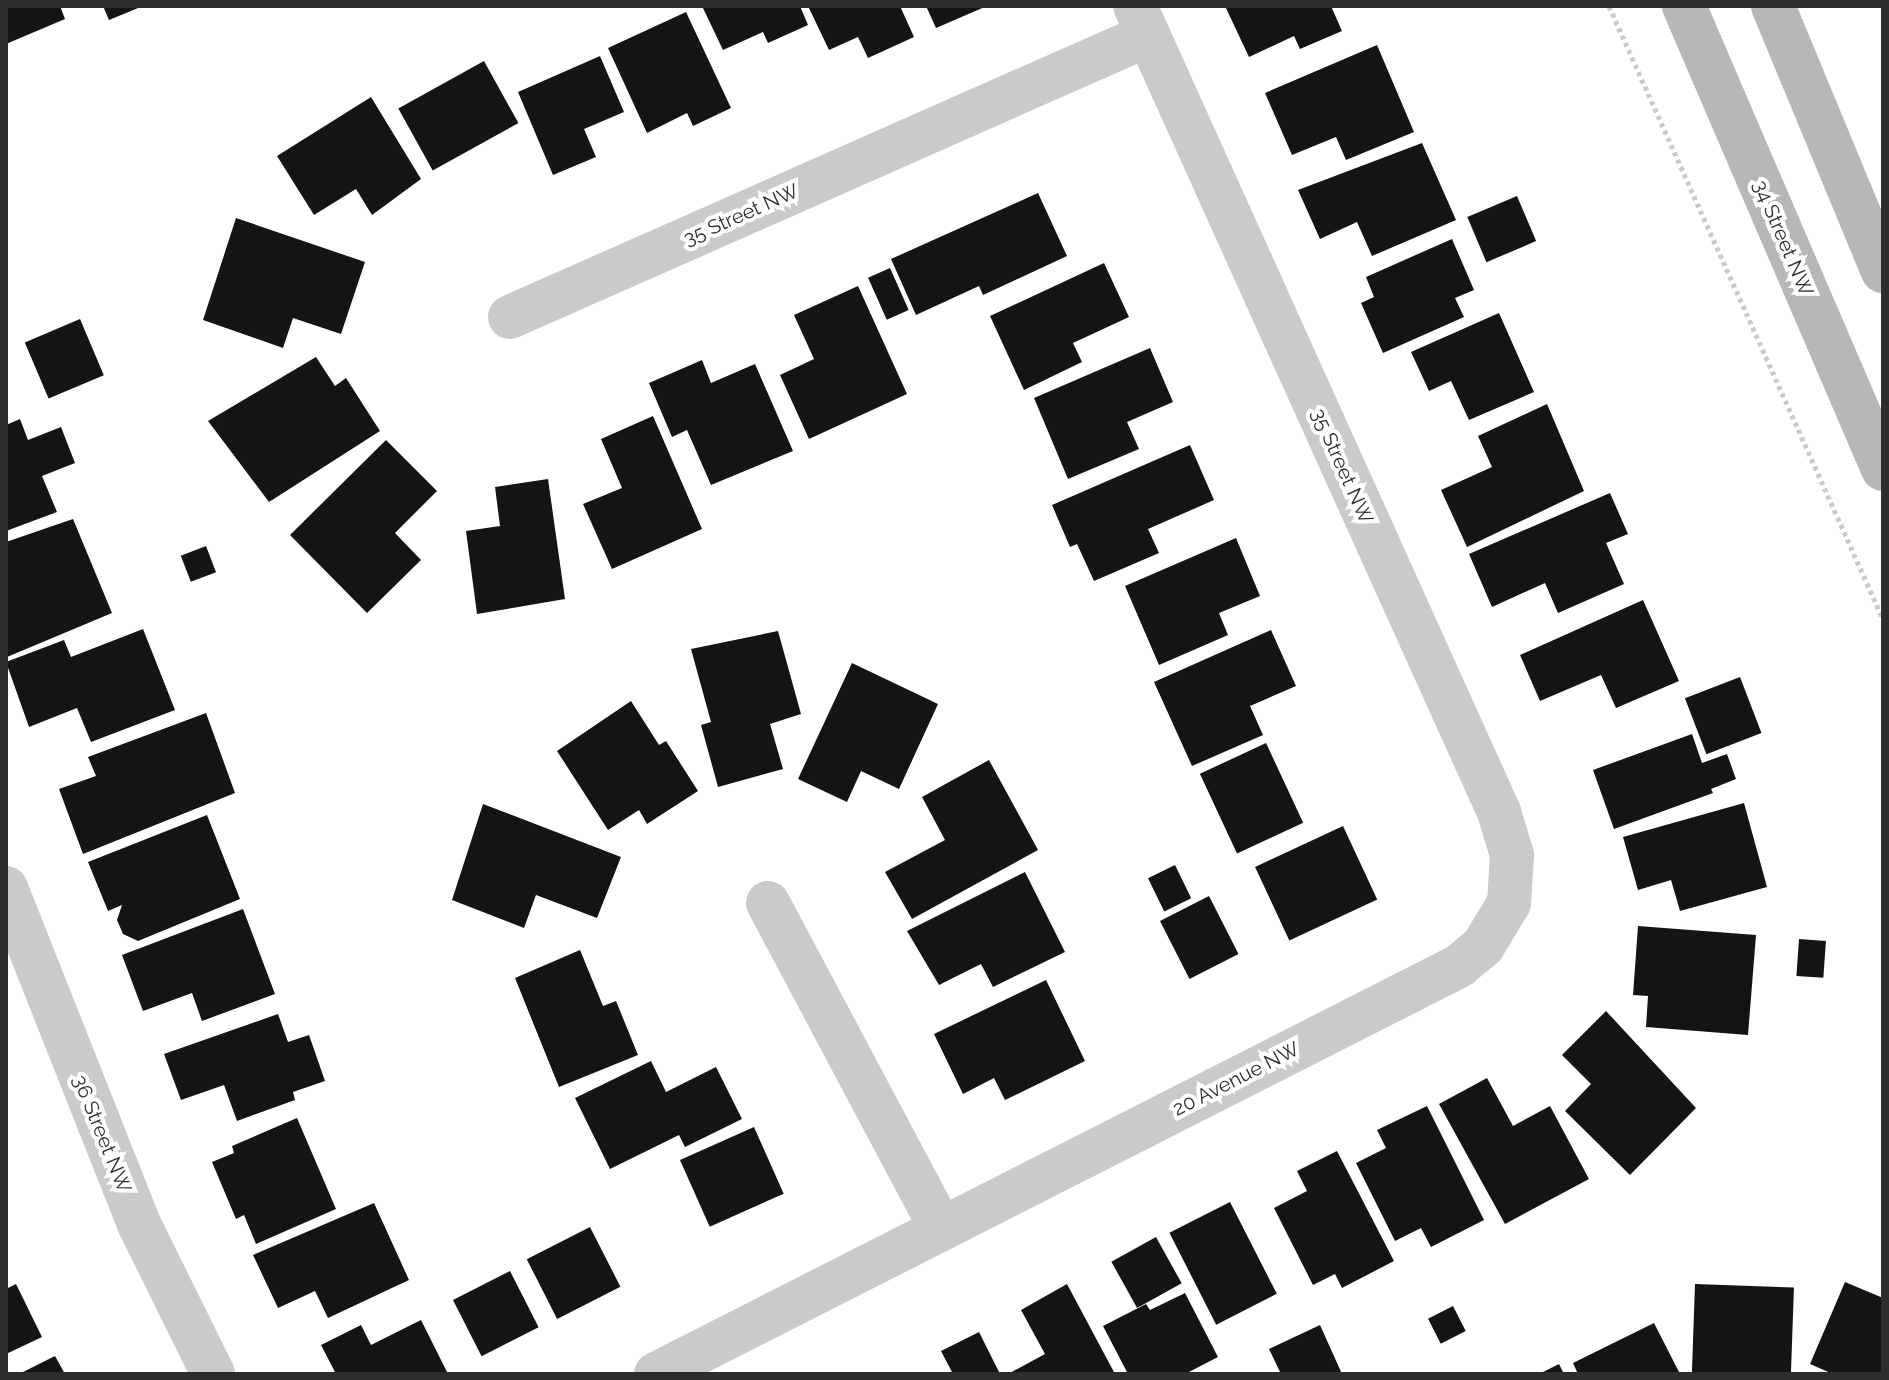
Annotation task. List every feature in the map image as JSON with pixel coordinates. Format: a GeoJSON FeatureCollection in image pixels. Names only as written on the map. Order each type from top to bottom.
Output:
{"type":"FeatureCollection","features":[{"type":"Feature","properties":{"kind":"main road","name":"34 Street NW"},"geometry":{"type":"LineString","coordinates":[[1684,6],[1883,469]]}},
{"type":"Feature","properties":{"kind":"main road"},"geometry":{"type":"LineString","coordinates":[[1773,6],[1883,271]]}},
{"type":"Feature","properties":{"kind":"street","name":"35 Street NW"},"geometry":{"type":"LineString","coordinates":[[510,317],[1141,21],[1499,812],[1512,855],[1509,903]]}},
{"type":"Feature","properties":{"kind":"street","name":"36 Street NW"},"geometry":{"type":"LineString","coordinates":[[6,888],[139,1224],[213,1374]]}},
{"type":"Feature","properties":{"kind":"street"},"geometry":{"type":"LineString","coordinates":[[768,903],[941,1228]]}},
{"type":"Feature","properties":{"kind":"street","name":"20 Avenue NW"},"geometry":{"type":"LineString","coordinates":[[656,1374],[1459,966],[1483,946],[1509,903]]}},
{"type":"Feature","properties":{"kind":"path"},"geometry":{"type":"LineString","coordinates":[[1609,6],[1883,619]]}},
{"type":"Feature","properties":{"kind":"building"},"geometry":{"type":"Polygon","coordinates":[[[6,6],[60,6],[65,19],[6,44],[6,6]]]}},
{"type":"Feature","properties":{"kind":"building"},"geometry":{"type":"Polygon","coordinates":[[[103,6],[143,6],[109,20],[103,6]]]}},
{"type":"Feature","properties":{"kind":"building"},"geometry":{"type":"Polygon","coordinates":[[[702,6],[800,6],[808,25],[768,43],[763,32],[723,50],[702,6]]]}},
{"type":"Feature","properties":{"kind":"building"},"geometry":{"type":"Polygon","coordinates":[[[808,6],[900,6],[914,37],[868,58],[858,37],[829,50],[808,6]]]}},
{"type":"Feature","properties":{"kind":"building"},"geometry":{"type":"Polygon","coordinates":[[[926,6],[987,6],[936,28],[926,6]]]}},
{"type":"Feature","properties":{"kind":"building"},"geometry":{"type":"Polygon","coordinates":[[[1225,6],[1331,6],[1342,31],[1300,49],[1294,36],[1249,57],[1225,6]]]}},
{"type":"Feature","properties":{"kind":"building"},"geometry":{"type":"Polygon","coordinates":[[[686,12],[731,108],[693,126],[687,113],[647,133],[608,48],[686,12]]]}},
{"type":"Feature","properties":{"kind":"building"},"geometry":{"type":"Polygon","coordinates":[[[1377,45],[1414,132],[1346,160],[1336,137],[1292,155],[1265,93],[1377,45]]]}},
{"type":"Feature","properties":{"kind":"building"},"geometry":{"type":"Polygon","coordinates":[[[600,56],[624,112],[584,129],[596,157],[553,175],[518,92],[600,56]]]}},
{"type":"Feature","properties":{"kind":"building"},"geometry":{"type":"Polygon","coordinates":[[[484,61],[518,123],[433,171],[398,109],[484,61]]]}},
{"type":"Feature","properties":{"kind":"building"},"geometry":{"type":"Polygon","coordinates":[[[371,97],[421,179],[372,215],[356,189],[314,215],[277,156],[371,97]]]}},
{"type":"Feature","properties":{"kind":"building"},"geometry":{"type":"Polygon","coordinates":[[[1422,143],[1456,220],[1372,256],[1357,222],[1320,239],[1298,190],[1422,143]]]}},
{"type":"Feature","properties":{"kind":"building"},"geometry":{"type":"Polygon","coordinates":[[[1038,193],[1067,256],[983,295],[979,286],[916,315],[891,259],[1038,193]]]}},
{"type":"Feature","properties":{"kind":"building"},"geometry":{"type":"Polygon","coordinates":[[[1517,196],[1536,241],[1486,262],[1467,217],[1517,196]]]}},
{"type":"Feature","properties":{"kind":"building"},"geometry":{"type":"Polygon","coordinates":[[[236,218],[365,262],[341,334],[293,318],[283,348],[203,320],[236,218]]]}},
{"type":"Feature","properties":{"kind":"building"},"geometry":{"type":"Polygon","coordinates":[[[1452,239],[1474,290],[1455,298],[1464,317],[1383,353],[1361,303],[1374,297],[1366,277],[1452,239]]]}},
{"type":"Feature","properties":{"kind":"building"},"geometry":{"type":"Polygon","coordinates":[[[1104,263],[1129,317],[1073,343],[1082,362],[1024,390],[990,316],[1104,263]]]}},
{"type":"Feature","properties":{"kind":"building"},"geometry":{"type":"Polygon","coordinates":[[[890,268],[909,310],[887,320],[868,278],[890,268]]]}},
{"type":"Feature","properties":{"kind":"building"},"geometry":{"type":"Polygon","coordinates":[[[858,286],[907,394],[809,439],[780,375],[814,359],[794,315],[858,286]]]}},
{"type":"Feature","properties":{"kind":"building"},"geometry":{"type":"Polygon","coordinates":[[[1499,313],[1534,392],[1469,420],[1451,381],[1429,391],[1411,352],[1499,313]]]}},
{"type":"Feature","properties":{"kind":"building"},"geometry":{"type":"Polygon","coordinates":[[[80,319],[104,375],[49,399],[25,342],[80,319]]]}},
{"type":"Feature","properties":{"kind":"building"},"geometry":{"type":"Polygon","coordinates":[[[1150,348],[1173,402],[1127,422],[1139,449],[1068,479],[1034,398],[1150,348]]]}},
{"type":"Feature","properties":{"kind":"building"},"geometry":{"type":"Polygon","coordinates":[[[316,357],[335,386],[346,378],[380,431],[269,502],[208,421],[316,357]]]}},
{"type":"Feature","properties":{"kind":"building"},"geometry":{"type":"Polygon","coordinates":[[[702,360],[711,383],[755,364],[793,451],[711,485],[687,430],[672,437],[649,383],[702,360]]]}},
{"type":"Feature","properties":{"kind":"building"},"geometry":{"type":"Polygon","coordinates":[[[1547,404],[1584,491],[1467,547],[1441,490],[1492,467],[1478,436],[1547,404]]]}},
{"type":"Feature","properties":{"kind":"building"},"geometry":{"type":"Polygon","coordinates":[[[653,416],[702,529],[612,569],[583,504],[622,488],[601,439],[653,416]]]}},
{"type":"Feature","properties":{"kind":"building"},"geometry":{"type":"Polygon","coordinates":[[[20,419],[28,440],[61,427],[75,463],[42,476],[57,512],[6,531],[6,425],[20,419]]]}},
{"type":"Feature","properties":{"kind":"building"},"geometry":{"type":"Polygon","coordinates":[[[386,440],[437,491],[395,533],[421,560],[367,613],[290,535],[386,440]]]}},
{"type":"Feature","properties":{"kind":"building"},"geometry":{"type":"Polygon","coordinates":[[[1190,445],[1214,500],[1148,529],[1159,553],[1094,581],[1077,544],[1070,547],[1052,505],[1190,445]]]}},
{"type":"Feature","properties":{"kind":"building"},"geometry":{"type":"Polygon","coordinates":[[[548,479],[565,599],[477,614],[466,531],[500,526],[495,487],[548,479]]]}},
{"type":"Feature","properties":{"kind":"building"},"geometry":{"type":"Polygon","coordinates":[[[1610,493],[1628,534],[1606,543],[1624,584],[1558,613],[1545,583],[1492,607],[1469,554],[1610,493]]]}},
{"type":"Feature","properties":{"kind":"building"},"geometry":{"type":"Polygon","coordinates":[[[73,519],[112,613],[7,657],[6,542],[73,519]]]}},
{"type":"Feature","properties":{"kind":"building"},"geometry":{"type":"Polygon","coordinates":[[[1236,538],[1260,596],[1219,613],[1228,635],[1159,665],[1125,586],[1236,538]]]}},
{"type":"Feature","properties":{"kind":"building"},"geometry":{"type":"Polygon","coordinates":[[[206,546],[216,572],[191,582],[181,556],[206,546]]]}},
{"type":"Feature","properties":{"kind":"building"},"geometry":{"type":"Polygon","coordinates":[[[1643,600],[1679,681],[1616,708],[1601,675],[1540,701],[1520,655],[1643,600]]]}},
{"type":"Feature","properties":{"kind":"building"},"geometry":{"type":"Polygon","coordinates":[[[143,629],[175,710],[91,742],[77,708],[29,727],[6,662],[64,640],[71,657],[143,629]]]}},
{"type":"Feature","properties":{"kind":"building"},"geometry":{"type":"Polygon","coordinates":[[[1271,630],[1296,686],[1250,706],[1263,735],[1192,766],[1154,682],[1271,630]]]}},
{"type":"Feature","properties":{"kind":"building"},"geometry":{"type":"Polygon","coordinates":[[[778,631],[801,714],[770,724],[783,769],[718,787],[701,725],[711,722],[691,649],[778,631]]]}},
{"type":"Feature","properties":{"kind":"building"},"geometry":{"type":"Polygon","coordinates":[[[852,663],[938,704],[899,789],[861,771],[847,802],[798,779],[852,663]]]}},
{"type":"Feature","properties":{"kind":"building"},"geometry":{"type":"Polygon","coordinates":[[[1740,677],[1762,733],[1706,754],[1685,698],[1740,677]]]}},
{"type":"Feature","properties":{"kind":"building"},"geometry":{"type":"Polygon","coordinates":[[[631,701],[659,745],[666,741],[698,791],[647,824],[639,810],[608,830],[557,751],[631,701]]]}},
{"type":"Feature","properties":{"kind":"building"},"geometry":{"type":"Polygon","coordinates":[[[206,713],[235,793],[83,854],[59,789],[96,776],[88,757],[206,713]]]}},
{"type":"Feature","properties":{"kind":"building"},"geometry":{"type":"Polygon","coordinates":[[[1692,734],[1702,763],[1727,754],[1736,779],[1711,789],[1713,793],[1614,829],[1593,770],[1692,734]]]}},
{"type":"Feature","properties":{"kind":"building"},"geometry":{"type":"Polygon","coordinates":[[[1266,743],[1303,823],[1237,854],[1200,774],[1266,743]]]}},
{"type":"Feature","properties":{"kind":"building"},"geometry":{"type":"Polygon","coordinates":[[[989,760],[1038,850],[912,919],[885,872],[945,840],[922,797],[989,760]]]}},
{"type":"Feature","properties":{"kind":"building"},"geometry":{"type":"Polygon","coordinates":[[[1744,803],[1767,887],[1680,911],[1671,880],[1638,890],[1623,837],[1744,803]]]}},
{"type":"Feature","properties":{"kind":"building"},"geometry":{"type":"Polygon","coordinates":[[[483,804],[621,857],[597,918],[536,895],[524,928],[452,900],[483,804]]]}},
{"type":"Feature","properties":{"kind":"building"},"geometry":{"type":"Polygon","coordinates":[[[207,815],[240,899],[138,941],[123,934],[117,920],[122,905],[108,911],[88,862],[207,815]]]}},
{"type":"Feature","properties":{"kind":"building"},"geometry":{"type":"Polygon","coordinates":[[[1343,826],[1377,899],[1289,940],[1255,867],[1343,826]]]}},
{"type":"Feature","properties":{"kind":"building"},"geometry":{"type":"Polygon","coordinates":[[[1175,865],[1191,898],[1164,911],[1148,878],[1175,865]]]}},
{"type":"Feature","properties":{"kind":"building"},"geometry":{"type":"Polygon","coordinates":[[[1025,872],[1065,952],[993,987],[981,964],[939,985],[907,931],[1025,872]]]}},
{"type":"Feature","properties":{"kind":"building"},"geometry":{"type":"Polygon","coordinates":[[[1209,896],[1239,954],[1190,979],[1160,921],[1209,896]]]}},
{"type":"Feature","properties":{"kind":"building"},"geometry":{"type":"Polygon","coordinates":[[[243,909],[275,994],[202,1021],[192,993],[143,1011],[122,955],[243,909]]]}},
{"type":"Feature","properties":{"kind":"building"},"geometry":{"type":"Polygon","coordinates":[[[1638,926],[1756,935],[1748,1035],[1646,1027],[1648,996],[1633,995],[1638,926]]]}},
{"type":"Feature","properties":{"kind":"building"},"geometry":{"type":"Polygon","coordinates":[[[1799,939],[1826,941],[1823,978],[1796,976],[1799,939]]]}},
{"type":"Feature","properties":{"kind":"building"},"geometry":{"type":"Polygon","coordinates":[[[580,950],[603,1006],[616,1001],[638,1055],[559,1087],[515,978],[580,950]]]}},
{"type":"Feature","properties":{"kind":"building"},"geometry":{"type":"Polygon","coordinates":[[[1046,980],[1085,1061],[1005,1100],[994,1078],[963,1094],[934,1034],[1046,980]]]}},
{"type":"Feature","properties":{"kind":"building"},"geometry":{"type":"Polygon","coordinates":[[[1606,1011],[1696,1108],[1630,1175],[1565,1111],[1591,1084],[1562,1055],[1606,1011]]]}},
{"type":"Feature","properties":{"kind":"building"},"geometry":{"type":"Polygon","coordinates":[[[278,1014],[288,1042],[309,1035],[325,1081],[293,1092],[295,1100],[237,1121],[224,1085],[181,1100],[164,1054],[278,1014]]]}},
{"type":"Feature","properties":{"kind":"building"},"geometry":{"type":"Polygon","coordinates":[[[651,1061],[666,1092],[716,1067],[742,1119],[685,1147],[679,1135],[610,1169],[575,1098],[651,1061]]]}},
{"type":"Feature","properties":{"kind":"building"},"geometry":{"type":"Polygon","coordinates":[[[1487,1078],[1513,1126],[1550,1106],[1589,1179],[1505,1224],[1439,1104],[1487,1078]]]}},
{"type":"Feature","properties":{"kind":"building"},"geometry":{"type":"Polygon","coordinates":[[[1427,1106],[1484,1220],[1431,1247],[1421,1228],[1395,1241],[1356,1163],[1386,1148],[1377,1130],[1427,1106]]]}},
{"type":"Feature","properties":{"kind":"building"},"geometry":{"type":"Polygon","coordinates":[[[297,1118],[336,1209],[256,1244],[244,1215],[236,1219],[212,1162],[234,1153],[232,1146],[297,1118]]]}},
{"type":"Feature","properties":{"kind":"building"},"geometry":{"type":"Polygon","coordinates":[[[754,1127],[784,1194],[710,1227],[680,1160],[754,1127]]]}},
{"type":"Feature","properties":{"kind":"building"},"geometry":{"type":"Polygon","coordinates":[[[1337,1151],[1394,1261],[1342,1288],[1335,1274],[1313,1285],[1274,1208],[1307,1191],[1297,1171],[1337,1151]]]}},
{"type":"Feature","properties":{"kind":"building"},"geometry":{"type":"Polygon","coordinates":[[[1230,1202],[1277,1294],[1216,1325],[1169,1233],[1230,1202]]]}},
{"type":"Feature","properties":{"kind":"building"},"geometry":{"type":"Polygon","coordinates":[[[374,1203],[409,1280],[328,1318],[315,1291],[278,1308],[253,1255],[374,1203]]]}},
{"type":"Feature","properties":{"kind":"building"},"geometry":{"type":"Polygon","coordinates":[[[590,1227],[620,1287],[557,1319],[527,1259],[590,1227]]]}},
{"type":"Feature","properties":{"kind":"building"},"geometry":{"type":"Polygon","coordinates":[[[1156,1237],[1182,1283],[1137,1308],[1111,1262],[1156,1237]]]}},
{"type":"Feature","properties":{"kind":"building"},"geometry":{"type":"Polygon","coordinates":[[[510,1271],[539,1327],[482,1356],[453,1300],[510,1271]]]}},
{"type":"Feature","properties":{"kind":"building"},"geometry":{"type":"Polygon","coordinates":[[[1845,1282],[1883,1298],[1883,1374],[1833,1374],[1810,1364],[1845,1282]]]}},
{"type":"Feature","properties":{"kind":"building"},"geometry":{"type":"Polygon","coordinates":[[[16,1284],[42,1337],[6,1354],[6,1289],[16,1284]]]}},
{"type":"Feature","properties":{"kind":"building"},"geometry":{"type":"Polygon","coordinates":[[[1067,1284],[1115,1374],[1008,1374],[1045,1354],[1021,1310],[1067,1284]]]}},
{"type":"Feature","properties":{"kind":"building"},"geometry":{"type":"Polygon","coordinates":[[[1695,1284],[1794,1287],[1791,1374],[1692,1372],[1695,1284]]]}},
{"type":"Feature","properties":{"kind":"building"},"geometry":{"type":"Polygon","coordinates":[[[1185,1293],[1218,1357],[1185,1374],[1128,1374],[1103,1326],[1146,1304],[1150,1310],[1185,1293]]]}},
{"type":"Feature","properties":{"kind":"building"},"geometry":{"type":"Polygon","coordinates":[[[1453,1306],[1466,1331],[1441,1344],[1428,1319],[1453,1306]]]}},
{"type":"Feature","properties":{"kind":"building"},"geometry":{"type":"Polygon","coordinates":[[[421,1320],[448,1374],[336,1374],[321,1345],[361,1325],[371,1345],[421,1320]]]}},
{"type":"Feature","properties":{"kind":"building"},"geometry":{"type":"Polygon","coordinates":[[[1654,1323],[1680,1374],[1578,1374],[1573,1363],[1654,1323]]]}},
{"type":"Feature","properties":{"kind":"building"},"geometry":{"type":"Polygon","coordinates":[[[1320,1325],[1342,1374],[1281,1374],[1269,1349],[1320,1325]]]}},
{"type":"Feature","properties":{"kind":"building"},"geometry":{"type":"Polygon","coordinates":[[[979,1332],[1000,1374],[953,1374],[941,1351],[979,1332]]]}},
{"type":"Feature","properties":{"kind":"building"},"geometry":{"type":"Polygon","coordinates":[[[55,1356],[65,1374],[19,1374],[55,1356]]]}},
{"type":"Feature","properties":{"kind":"building"},"geometry":{"type":"Polygon","coordinates":[[[1559,1364],[1564,1374],[1539,1374],[1559,1364]]]}}]}
